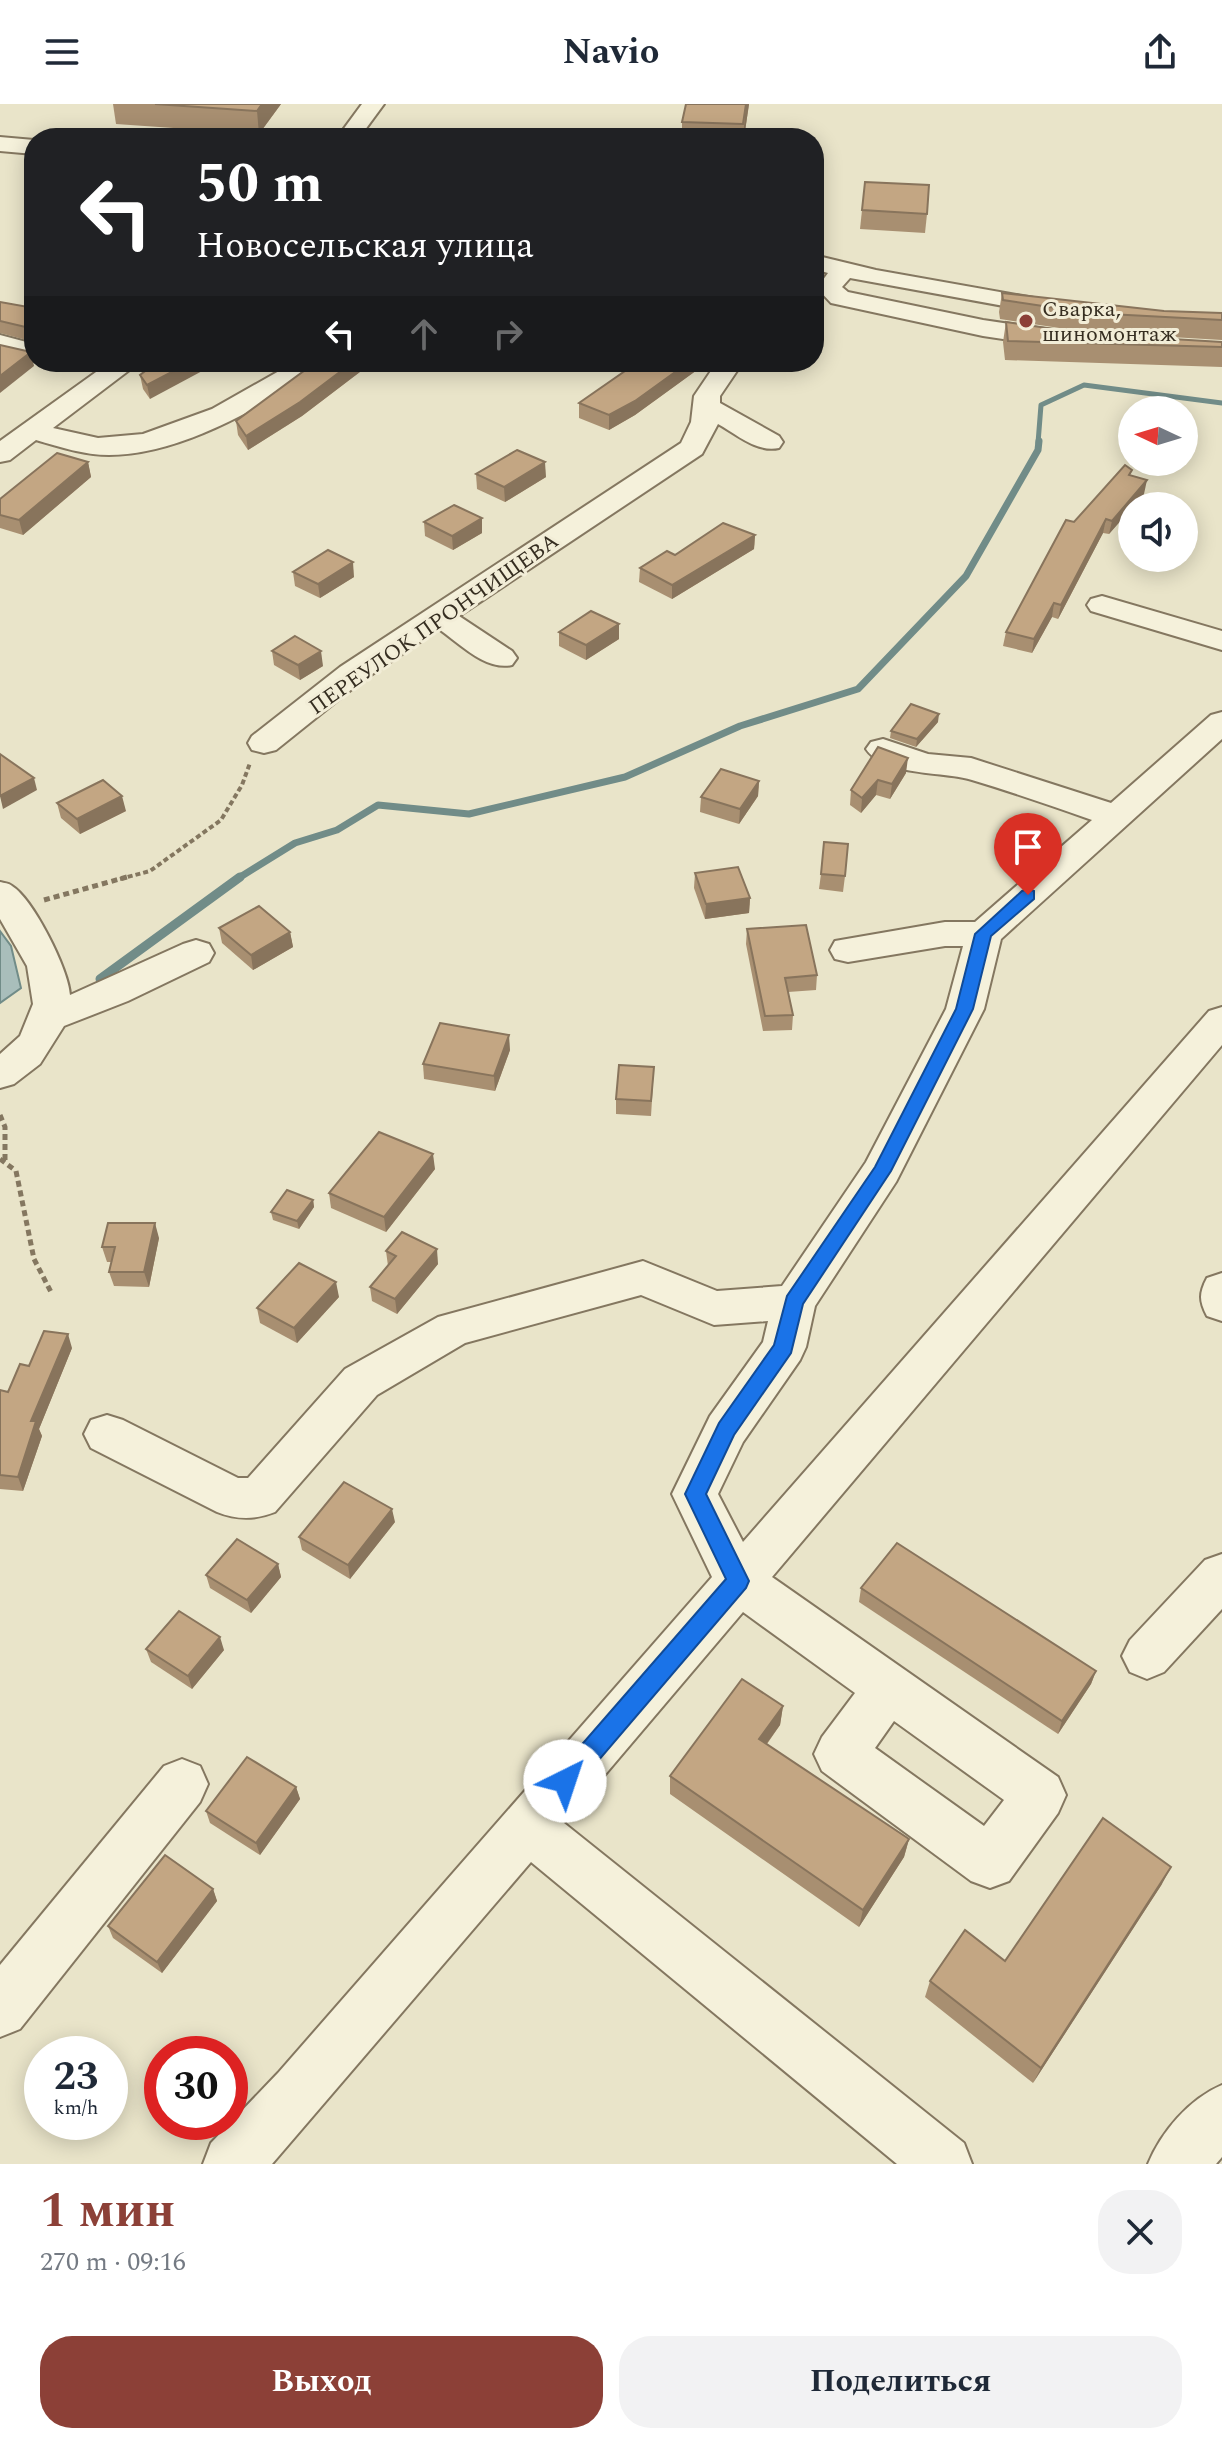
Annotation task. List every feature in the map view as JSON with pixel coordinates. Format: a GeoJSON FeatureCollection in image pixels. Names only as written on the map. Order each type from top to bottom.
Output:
{"type":"FeatureCollection","features":[{"type":"Feature","properties":{"kind":"street"},"geometry":{"type":"LineString","coordinates":[[355,128],[373,104]]}},
{"type":"Feature","properties":{"kind":"street"},"geometry":{"type":"LineString","coordinates":[[0,144],[24,146]]}},
{"type":"Feature","properties":{"kind":"street"},"geometry":{"type":"LineString","coordinates":[[0,165],[24,166]]}},
{"type":"Feature","properties":{"kind":"street"},"geometry":{"type":"LineString","coordinates":[[824,264],[1032,305],[1078,311]]}},
{"type":"Feature","properties":{"kind":"street"},"geometry":{"type":"LineString","coordinates":[[844,269],[829,288],[840,298],[983,328],[1086,343]]}},
{"type":"Feature","properties":{"kind":"street"},"geometry":{"type":"LineString","coordinates":[[0,343],[24,349]]}},
{"type":"Feature","properties":{"kind":"street"},"geometry":{"type":"LineString","coordinates":[[0,454],[113,372]]}},
{"type":"Feature","properties":{"kind":"street"},"geometry":{"type":"LineString","coordinates":[[30,430],[90,445],[120,446],[162,436],[222,414],[298,372]]}},
{"type":"Feature","properties":{"kind":"street","name":"ПЕРЕУЛОК ПРОНЧИЩЕВА"},"geometry":{"type":"LineString","coordinates":[[264,743],[351,674],[692,448],[705,422],[707,396],[723,372]]}},
{"type":"Feature","properties":{"kind":"street"},"geometry":{"type":"LineString","coordinates":[[706,406],[769,442]]}},
{"type":"Feature","properties":{"kind":"street"},"geometry":{"type":"LineString","coordinates":[[1102,605],[1222,641]]}},
{"type":"Feature","properties":{"kind":"street"},"geometry":{"type":"LineString","coordinates":[[438,615],[501,658]]}},
{"type":"Feature","properties":{"kind":"street"},"geometry":{"type":"LineString","coordinates":[[887,1690],[738,1581],[695,1494],[726,1430],[784,1347],[794,1302],[882,1171],[965,1009],[984,934],[1222,722]]}},
{"type":"Feature","properties":{"kind":"street"},"geometry":{"type":"LineString","coordinates":[[883,749],[923,764],[971,768],[1116,816]]}},
{"type":"Feature","properties":{"kind":"street"},"geometry":{"type":"LineString","coordinates":[[0,1074],[33,1047],[48,1018],[53,994],[43,952],[17,898]]}},
{"type":"Feature","properties":{"kind":"street"},"geometry":{"type":"LineString","coordinates":[[848,950],[945,934],[984,934]]}},
{"type":"Feature","properties":{"kind":"street"},"geometry":{"type":"LineString","coordinates":[[48,1018],[115,992],[196,953]]}},
{"type":"Feature","properties":{"kind":"street"},"geometry":{"type":"LineString","coordinates":[[232,2164],[298,2093],[1222,1020]]}},
{"type":"Feature","properties":{"kind":"street"},"geometry":{"type":"LineString","coordinates":[[107,1434],[233,1498],[259,1498],[361,1382],[453,1329],[643,1278],[714,1308],[794,1302]]}},
{"type":"Feature","properties":{"kind":"street"},"geometry":{"type":"LineString","coordinates":[[1222,1290],[1222,1304]]}},
{"type":"Feature","properties":{"kind":"street"},"geometry":{"type":"LineString","coordinates":[[1147,1656],[1222,1575]]}},
{"type":"Feature","properties":{"kind":"street"},"geometry":{"type":"LineString","coordinates":[[0,2009],[182,1784]]}},
{"type":"Feature","properties":{"kind":"street"},"geometry":{"type":"LineString","coordinates":[[527,1826],[943,2164]]}},
{"type":"Feature","properties":{"kind":"street"},"geometry":{"type":"LineString","coordinates":[[1177,2164],[1220,2122]]}},
{"type":"Feature","properties":{"kind":"path"},"geometry":{"type":"LineString","coordinates":[[17,898],[150,871],[221,820],[242,785],[253,754],[264,743]]}},
{"type":"Feature","properties":{"kind":"path"},"geometry":{"type":"LineString","coordinates":[[0,1115],[5,1127],[2,1159],[16,1171],[34,1259],[52,1294]]}},
{"type":"Feature","properties":{"kind":"shaded area"},"geometry":{"type":"Polygon","coordinates":[[[0,931],[11,946],[21,988],[0,1003],[0,931]]]}},
{"type":"Feature","properties":{"kind":"building"},"geometry":{"type":"Polygon","coordinates":[[[155,104],[262,104],[257,111],[155,104]]]}},
{"type":"Feature","properties":{"kind":"building"},"geometry":{"type":"Polygon","coordinates":[[[686,104],[746,104],[743,124],[682,122],[686,104]]]}},
{"type":"Feature","properties":{"kind":"building"},"geometry":{"type":"Polygon","coordinates":[[[865,182],[929,185],[927,214],[862,210],[865,182]]]}},
{"type":"Feature","properties":{"kind":"building"},"geometry":{"type":"Polygon","coordinates":[[[1002,293],[1164,311],[1222,313],[1222,320],[1090,313],[1003,300],[1002,293]]]}},
{"type":"Feature","properties":{"kind":"building"},"geometry":{"type":"Polygon","coordinates":[[[0,302],[24,306],[24,327],[0,321],[0,302]]]}},
{"type":"Feature","properties":{"kind":"building"},"geometry":{"type":"Polygon","coordinates":[[[1006,322],[1089,334],[1222,342],[1222,347],[1008,341],[1006,322]]]}},
{"type":"Feature","properties":{"kind":"building"},"geometry":{"type":"Polygon","coordinates":[[[0,345],[24,350],[24,357],[0,376],[0,345]]]}},
{"type":"Feature","properties":{"kind":"building"},"geometry":{"type":"Polygon","coordinates":[[[144,372],[172,372],[147,385],[140,375],[144,372]]]}},
{"type":"Feature","properties":{"kind":"building"},"geometry":{"type":"Polygon","coordinates":[[[302,372],[340,372],[246,436],[236,421],[302,372]]]}},
{"type":"Feature","properties":{"kind":"building"},"geometry":{"type":"Polygon","coordinates":[[[624,372],[675,372],[635,401],[609,415],[579,403],[624,372]]]}},
{"type":"Feature","properties":{"kind":"building"},"geometry":{"type":"Polygon","coordinates":[[[517,450],[545,462],[504,487],[476,474],[517,450]]]}},
{"type":"Feature","properties":{"kind":"building"},"geometry":{"type":"Polygon","coordinates":[[[57,453],[88,462],[19,520],[0,515],[0,499],[57,453]]]}},
{"type":"Feature","properties":{"kind":"building"},"geometry":{"type":"Polygon","coordinates":[[[1118,473],[1118,476],[1147,480],[1137,492],[1118,492],[1118,514],[1112,521],[1106,519],[1061,605],[1054,603],[1034,639],[1006,632],[1066,520],[1074,522],[1118,473]]]}},
{"type":"Feature","properties":{"kind":"building"},"geometry":{"type":"Polygon","coordinates":[[[454,505],[482,518],[452,536],[424,522],[454,505]]]}},
{"type":"Feature","properties":{"kind":"building"},"geometry":{"type":"Polygon","coordinates":[[[723,523],[755,535],[672,585],[640,568],[667,551],[675,555],[723,523]]]}},
{"type":"Feature","properties":{"kind":"building"},"geometry":{"type":"Polygon","coordinates":[[[328,550],[353,562],[318,584],[293,572],[328,550]]]}},
{"type":"Feature","properties":{"kind":"building"},"geometry":{"type":"Polygon","coordinates":[[[591,611],[619,624],[586,645],[559,632],[591,611]]]}},
{"type":"Feature","properties":{"kind":"building"},"geometry":{"type":"Polygon","coordinates":[[[295,636],[321,651],[298,665],[272,651],[295,636]]]}},
{"type":"Feature","properties":{"kind":"building"},"geometry":{"type":"Polygon","coordinates":[[[911,704],[939,714],[917,739],[891,731],[911,704]]]}},
{"type":"Feature","properties":{"kind":"building"},"geometry":{"type":"Polygon","coordinates":[[[878,747],[908,758],[892,784],[878,780],[862,798],[851,790],[878,747]]]}},
{"type":"Feature","properties":{"kind":"building"},"geometry":{"type":"Polygon","coordinates":[[[0,754],[34,778],[0,796],[0,754]]]}},
{"type":"Feature","properties":{"kind":"building"},"geometry":{"type":"Polygon","coordinates":[[[721,769],[759,781],[740,809],[701,797],[721,769]]]}},
{"type":"Feature","properties":{"kind":"building"},"geometry":{"type":"Polygon","coordinates":[[[103,780],[122,796],[77,819],[57,803],[103,780]]]}},
{"type":"Feature","properties":{"kind":"building"},"geometry":{"type":"Polygon","coordinates":[[[824,842],[848,844],[845,876],[821,874],[824,842]]]}},
{"type":"Feature","properties":{"kind":"building"},"geometry":{"type":"Polygon","coordinates":[[[738,867],[750,898],[706,904],[695,873],[738,867]]]}},
{"type":"Feature","properties":{"kind":"building"},"geometry":{"type":"Polygon","coordinates":[[[259,906],[290,932],[251,955],[219,928],[259,906]]]}},
{"type":"Feature","properties":{"kind":"building"},"geometry":{"type":"Polygon","coordinates":[[[806,925],[817,975],[785,978],[793,1015],[765,1016],[747,929],[806,925]]]}},
{"type":"Feature","properties":{"kind":"building"},"geometry":{"type":"Polygon","coordinates":[[[440,1023],[509,1035],[494,1076],[423,1064],[440,1023]]]}},
{"type":"Feature","properties":{"kind":"building"},"geometry":{"type":"Polygon","coordinates":[[[619,1065],[654,1067],[651,1101],[616,1099],[619,1065]]]}},
{"type":"Feature","properties":{"kind":"building"},"geometry":{"type":"Polygon","coordinates":[[[379,1132],[433,1154],[384,1217],[329,1193],[379,1132]]]}},
{"type":"Feature","properties":{"kind":"building"},"geometry":{"type":"Polygon","coordinates":[[[287,1190],[313,1200],[297,1221],[271,1212],[287,1190]]]}},
{"type":"Feature","properties":{"kind":"building"},"geometry":{"type":"Polygon","coordinates":[[[108,1223],[155,1223],[144,1272],[109,1272],[115,1247],[102,1247],[108,1223]]]}},
{"type":"Feature","properties":{"kind":"building"},"geometry":{"type":"Polygon","coordinates":[[[402,1232],[437,1249],[395,1299],[370,1287],[396,1256],[386,1251],[402,1232]]]}},
{"type":"Feature","properties":{"kind":"building"},"geometry":{"type":"Polygon","coordinates":[[[299,1263],[336,1282],[294,1328],[257,1308],[299,1263]]]}},
{"type":"Feature","properties":{"kind":"building"},"geometry":{"type":"Polygon","coordinates":[[[44,1331],[68,1334],[31,1421],[36,1421],[18,1477],[0,1475],[0,1390],[8,1392],[20,1364],[29,1366],[44,1331]]]}},
{"type":"Feature","properties":{"kind":"building"},"geometry":{"type":"Polygon","coordinates":[[[344,1482],[392,1509],[348,1565],[299,1537],[344,1482]]]}},
{"type":"Feature","properties":{"kind":"building"},"geometry":{"type":"Polygon","coordinates":[[[237,1539],[278,1564],[247,1600],[206,1575],[237,1539]]]}},
{"type":"Feature","properties":{"kind":"building"},"geometry":{"type":"Polygon","coordinates":[[[897,1543],[1096,1671],[1062,1721],[861,1588],[897,1543]]]}},
{"type":"Feature","properties":{"kind":"building"},"geometry":{"type":"Polygon","coordinates":[[[179,1611],[220,1637],[188,1676],[146,1649],[179,1611]]]}},
{"type":"Feature","properties":{"kind":"building"},"geometry":{"type":"Polygon","coordinates":[[[742,1679],[783,1706],[759,1739],[909,1839],[863,1910],[670,1776],[742,1679]]]}},
{"type":"Feature","properties":{"kind":"building"},"geometry":{"type":"Polygon","coordinates":[[[247,1757],[296,1787],[256,1843],[206,1811],[247,1757]]]}},
{"type":"Feature","properties":{"kind":"building"},"geometry":{"type":"Polygon","coordinates":[[[1103,1818],[1171,1867],[1041,2068],[930,1981],[965,1930],[1005,1961],[1103,1818]]]}},
{"type":"Feature","properties":{"kind":"building"},"geometry":{"type":"Polygon","coordinates":[[[165,1855],[213,1889],[157,1962],[108,1926],[165,1855]]]}},
{"type":"Feature","properties":{"kind":"waterway"},"geometry":{"type":"LineString","coordinates":[[1038,443],[1041,405],[1084,385],[1222,403]]}},
{"type":"Feature","properties":{"kind":"waterway"},"geometry":{"type":"LineString","coordinates":[[239,878],[295,843],[337,830],[378,805],[469,814],[625,777],[740,726],[858,689],[966,576],[1038,450],[1039,441]]}},
{"type":"Feature","properties":{"kind":"waterway"},"geometry":{"type":"LineString","coordinates":[[100,979],[239,878]]}},
{"type":"Feature","properties":{"kind":"place","name":"Сварка, шиномонтаж"},"geometry":{"type":"Point","coordinates":[1026,321]}},
{"type":"Feature","properties":{"kind":"route"},"geometry":{"type":"LineString","coordinates":[[565,1781],[738,1581],[695,1494],[726,1430],[784,1347],[794,1302],[882,1171],[965,1009],[984,934],[1028,895]]}}]}
